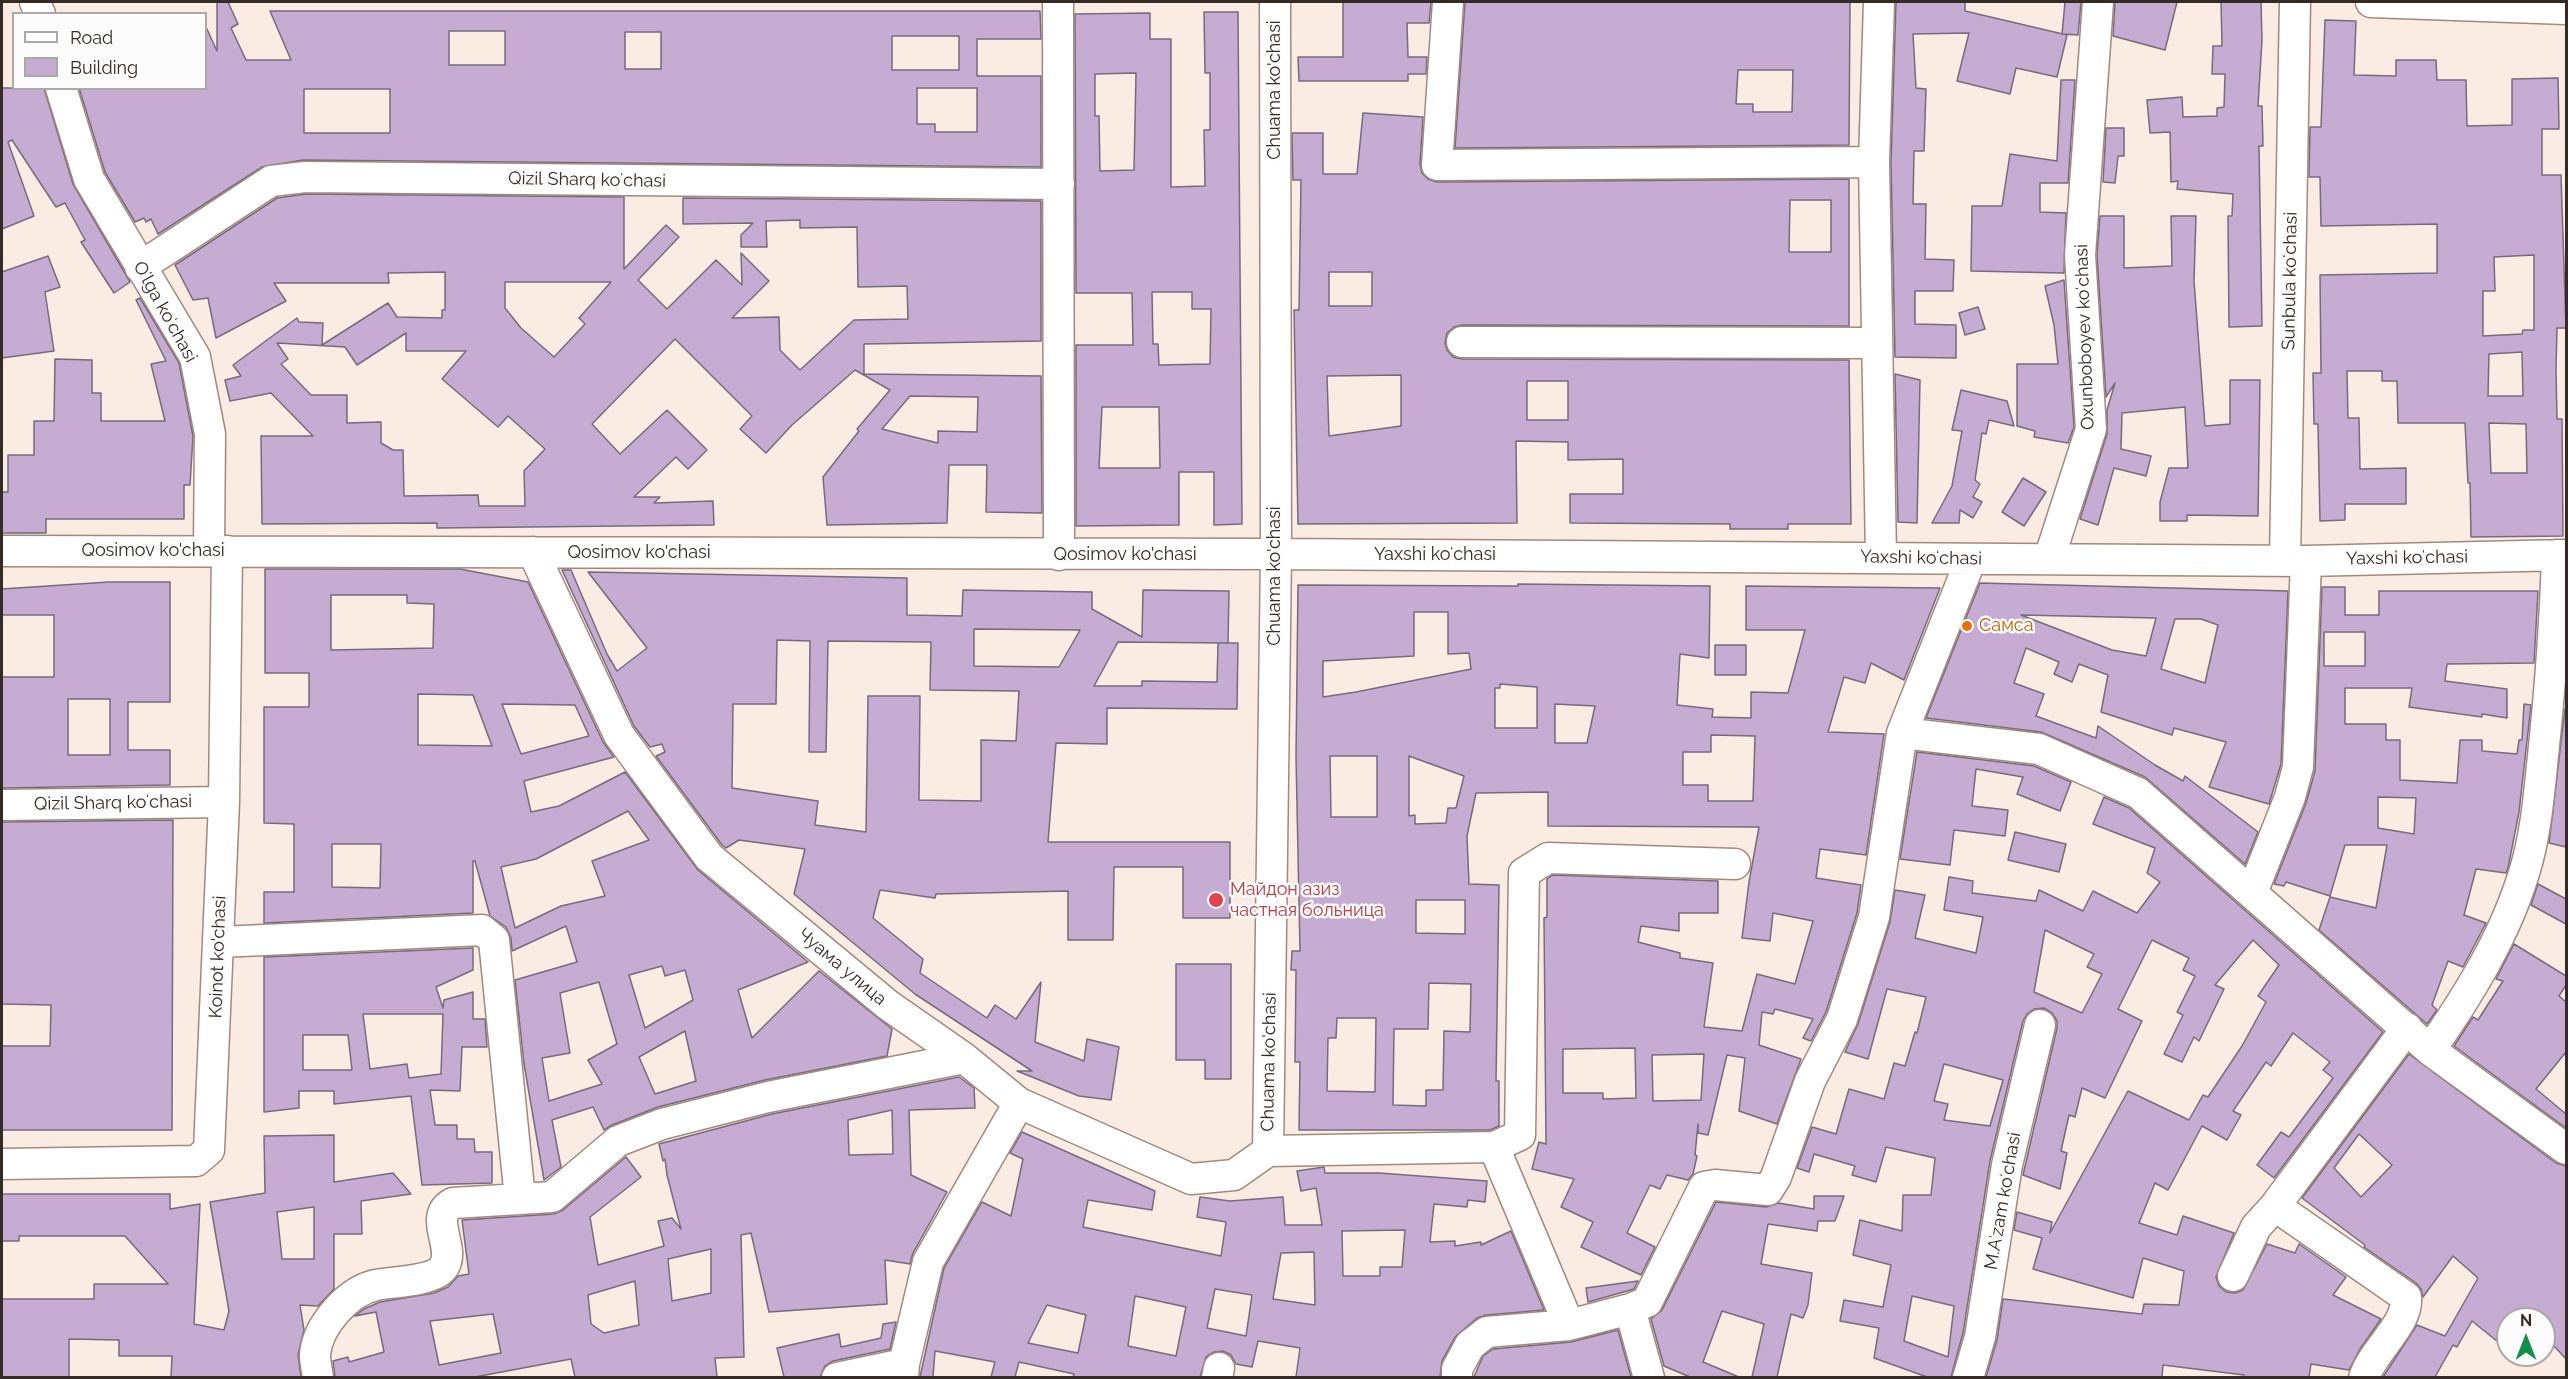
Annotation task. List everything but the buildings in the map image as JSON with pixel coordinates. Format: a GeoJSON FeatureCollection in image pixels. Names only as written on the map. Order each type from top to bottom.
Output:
{"type":"FeatureCollection","features":[{"type":"Feature","properties":{"kind":"street"},"geometry":{"type":"LineString","coordinates":[[1058,2],[1059,555]]}},
{"type":"Feature","properties":{"kind":"street","name":"Chuama ko'chasi"},"geometry":{"type":"LineString","coordinates":[[1268,1151],[1276,554],[1275,2]]}},
{"type":"Feature","properties":{"kind":"street"},"geometry":{"type":"LineString","coordinates":[[1448,2],[1437,165],[1875,162]]}},
{"type":"Feature","properties":{"kind":"street"},"geometry":{"type":"LineString","coordinates":[[1879,2],[1875,162],[1881,557]]}},
{"type":"Feature","properties":{"kind":"street","name":"Oxunboboyev koʻchasi"},"geometry":{"type":"LineString","coordinates":[[2049,559],[2091,429],[2080,255],[2098,2]]}},
{"type":"Feature","properties":{"kind":"street","name":"Sunbula koʻchasi"},"geometry":{"type":"LineString","coordinates":[[2252,893],[2290,797],[2298,767],[2295,561],[2295,2]]}},
{"type":"Feature","properties":{"kind":"street"},"geometry":{"type":"LineString","coordinates":[[2371,2],[2566,9]]}},
{"type":"Feature","properties":{"kind":"street","name":"Oʻlga koʻchasi"},"geometry":{"type":"LineString","coordinates":[[62,90],[89,179],[195,357],[210,434],[218,551]]}},
{"type":"Feature","properties":{"kind":"street","name":"Qizil Sharq koʻchasi"},"geometry":{"type":"LineString","coordinates":[[140,267],[271,181],[305,177],[1059,184]]}},
{"type":"Feature","properties":{"kind":"street"},"geometry":{"type":"LineString","coordinates":[[1462,342],[1876,343]]}},
{"type":"Feature","properties":{"kind":"street","name":"Qosimov ko'chasi"},"geometry":{"type":"LineString","coordinates":[[2,551],[1276,554]]}},
{"type":"Feature","properties":{"kind":"street","name":"Koinot ko'chasi"},"geometry":{"type":"LineString","coordinates":[[2,1164],[196,1161],[209,1150],[220,942],[224,802],[218,551]]}},
{"type":"Feature","properties":{"kind":"street","name":"Чуама улица"},"geometry":{"type":"LineString","coordinates":[[533,552],[619,735],[710,857],[888,1005],[964,1058],[1019,1103],[1191,1179],[1234,1175],[1268,1151]]}},
{"type":"Feature","properties":{"kind":"street","name":"Yaxshi koʻchasi"},"geometry":{"type":"LineString","coordinates":[[1276,554],[2295,561],[2562,555]]}},
{"type":"Feature","properties":{"kind":"street"},"geometry":{"type":"LineString","coordinates":[[2430,1050],[2466,998],[2481,971],[2524,873],[2535,818],[2562,555]]}},
{"type":"Feature","properties":{"kind":"street"},"geometry":{"type":"LineString","coordinates":[[1457,1377],[1457,1369],[1470,1345],[1487,1332],[1569,1325],[1630,1310],[1647,1302],[1704,1187],[1715,1185],[1768,1190],[1776,1177],[1809,1081],[1842,1019],[1874,917],[1902,732],[1971,559]]}},
{"type":"Feature","properties":{"kind":"street"},"geometry":{"type":"LineString","coordinates":[[1902,732],[2039,748],[2139,793],[2430,1050],[2566,1149]]}},
{"type":"Feature","properties":{"kind":"street","name":"Qizil Sharq koʻchasi"},"geometry":{"type":"LineString","coordinates":[[2,805],[224,802]]}},
{"type":"Feature","properties":{"kind":"street"},"geometry":{"type":"LineString","coordinates":[[1268,1151],[1494,1147],[1520,1135],[1524,873],[1548,858],[1735,864]]}},
{"type":"Feature","properties":{"kind":"street"},"geometry":{"type":"LineString","coordinates":[[220,942],[482,930],[494,940],[520,1199]]}},
{"type":"Feature","properties":{"kind":"street","name":"M.Aʻzam koʻchasi"},"geometry":{"type":"LineString","coordinates":[[1968,1377],[1980,1337],[2007,1165],[2040,1025]]}},
{"type":"Feature","properties":{"kind":"street"},"geometry":{"type":"LineString","coordinates":[[2233,1276],[2256,1227],[2275,1206],[2407,1028]]}},
{"type":"Feature","properties":{"kind":"street"},"geometry":{"type":"LineString","coordinates":[[318,1377],[315,1353],[325,1325],[343,1303],[372,1286],[427,1277],[441,1271],[448,1260],[442,1216],[446,1207],[453,1203],[552,1197],[618,1141],[662,1124],[768,1097],[964,1058]]}},
{"type":"Feature","properties":{"kind":"street"},"geometry":{"type":"LineString","coordinates":[[837,1377],[903,1371],[928,1262],[1019,1103]]}},
{"type":"Feature","properties":{"kind":"street"},"geometry":{"type":"LineString","coordinates":[[1494,1147],[1569,1325]]}},
{"type":"Feature","properties":{"kind":"street"},"geometry":{"type":"LineString","coordinates":[[2275,1206],[2406,1298],[2404,1315],[2368,1364],[2364,1377]]}},
{"type":"Feature","properties":{"kind":"street"},"geometry":{"type":"LineString","coordinates":[[1630,1310],[1649,1377]]}},
{"type":"Feature","properties":{"kind":"place","name":"Самса"},"geometry":{"type":"Point","coordinates":[1967,626]}},
{"type":"Feature","properties":{"kind":"place","name":"Майдон азиз частная больница"},"geometry":{"type":"Point","coordinates":[1216,900]}}]}
